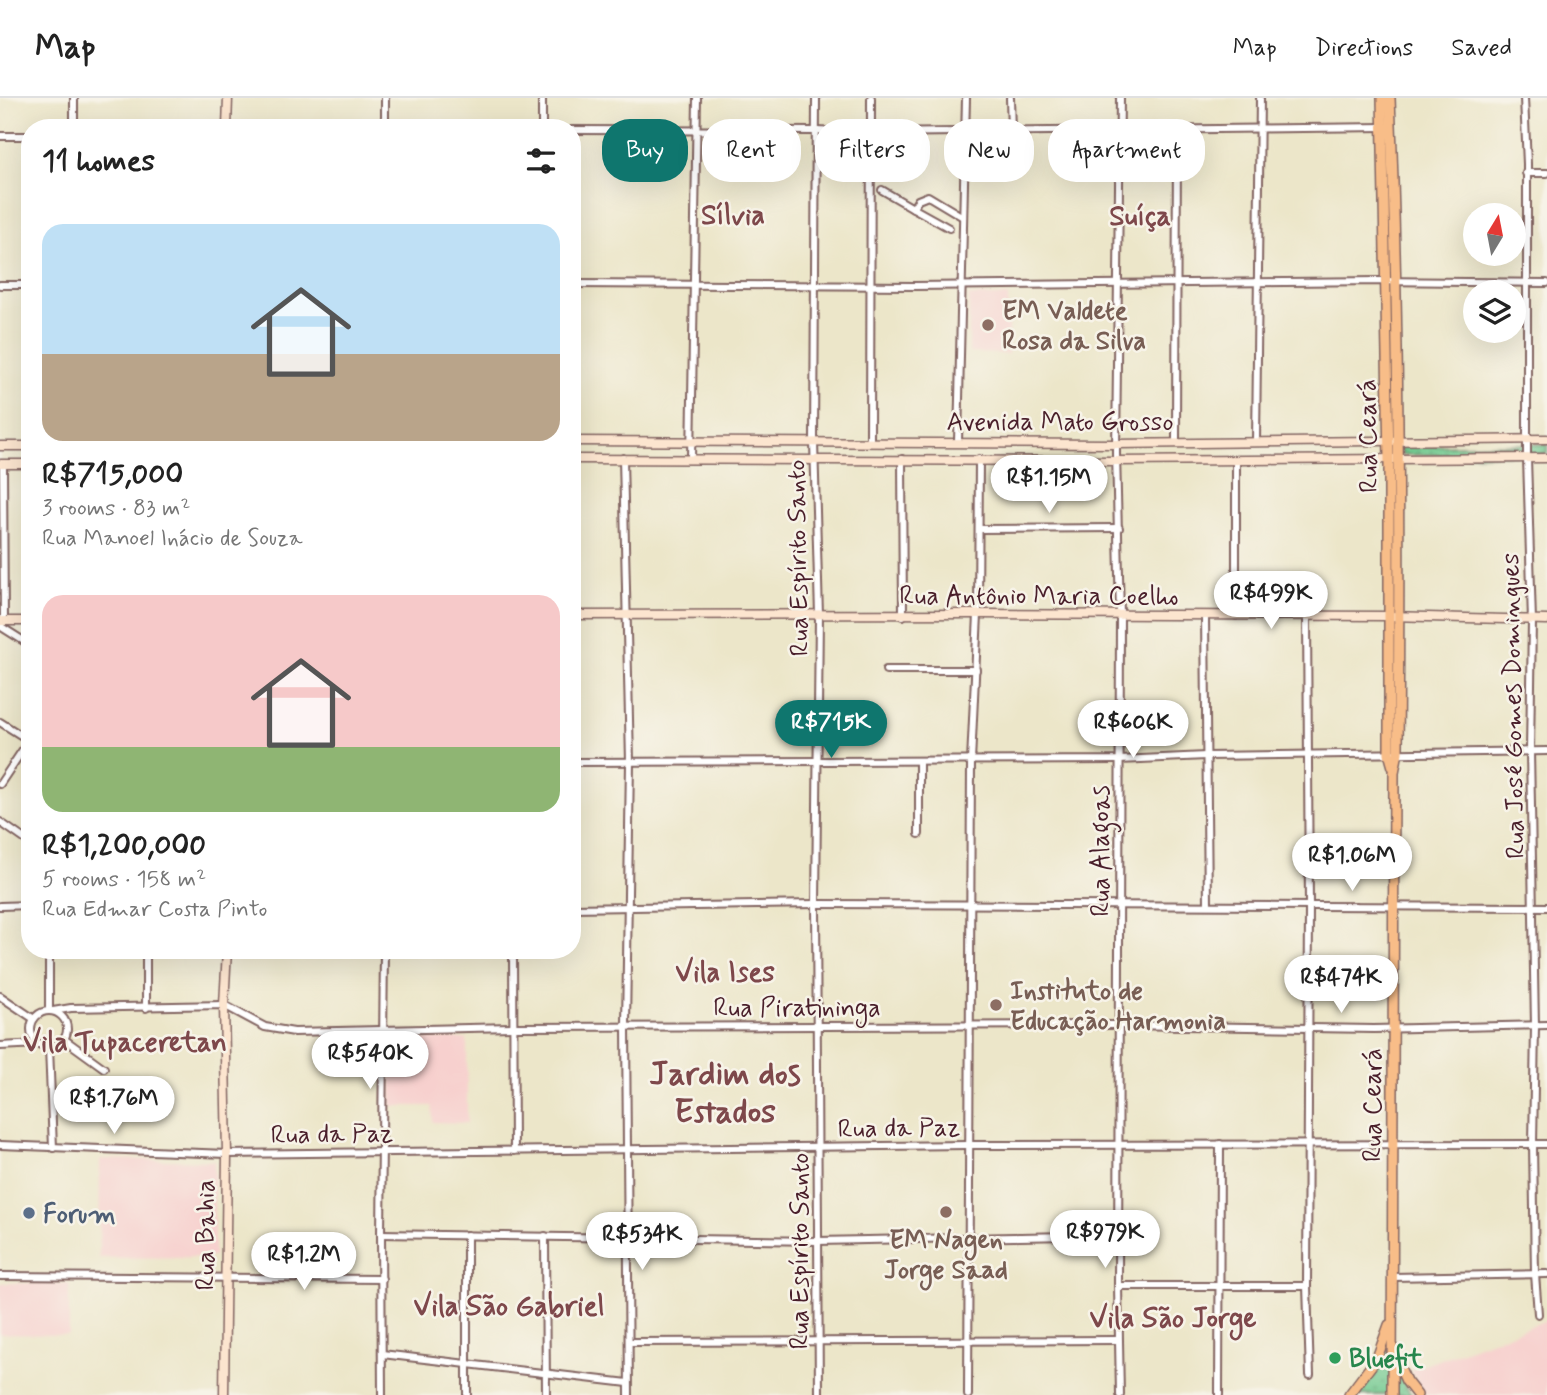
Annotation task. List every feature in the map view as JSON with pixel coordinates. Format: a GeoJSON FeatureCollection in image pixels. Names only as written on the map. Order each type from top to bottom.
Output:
{"type":"FeatureCollection","features":[{"type":"Feature","properties":{"kind":"main road"},"geometry":{"type":"LineString","coordinates":[[227,119],[228,98]]}},
{"type":"Feature","properties":{"kind":"main road","name":"Rua Ceará"},"geometry":{"type":"LineString","coordinates":[[1382,98],[1387,127],[1394,459],[1392,1395]]}},
{"type":"Feature","properties":{"kind":"main road","name":"Rua Ceará"},"geometry":{"type":"LineString","coordinates":[[1387,127],[1391,98]]}},
{"type":"Feature","properties":{"kind":"main road","name":"Avenida Mato Grosso"},"geometry":{"type":"LineString","coordinates":[[581,441],[1116,444],[1547,439]]}},
{"type":"Feature","properties":{"kind":"main road"},"geometry":{"type":"LineString","coordinates":[[962,442],[969,452],[968,459]]}},
{"type":"Feature","properties":{"kind":"main road"},"geometry":{"type":"LineString","coordinates":[[979,459],[981,451],[989,442]]}},
{"type":"Feature","properties":{"kind":"main road"},"geometry":{"type":"LineString","coordinates":[[1176,443],[1181,460]]}},
{"type":"Feature","properties":{"kind":"main road"},"geometry":{"type":"LineString","coordinates":[[1339,459],[1351,453],[1354,443]]}},
{"type":"Feature","properties":{"kind":"main road"},"geometry":{"type":"LineString","coordinates":[[0,446],[21,446]]}},
{"type":"Feature","properties":{"kind":"main road","name":"Avenida Mato Grosso"},"geometry":{"type":"LineString","coordinates":[[581,459],[1117,461],[1547,457]]}},
{"type":"Feature","properties":{"kind":"main road"},"geometry":{"type":"LineString","coordinates":[[2,464],[21,464]]}},
{"type":"Feature","properties":{"kind":"main road","name":"Rua Antônio Maria Coelho"},"geometry":{"type":"LineString","coordinates":[[581,615],[1394,616],[1547,620]]}},
{"type":"Feature","properties":{"kind":"main road"},"geometry":{"type":"LineString","coordinates":[[1,623],[21,622]]}},
{"type":"Feature","properties":{"kind":"main road","name":"Rua Bahia"},"geometry":{"type":"LineString","coordinates":[[224,1395],[224,1005],[227,959]]}},
{"type":"Feature","properties":{"kind":"main road"},"geometry":{"type":"LineString","coordinates":[[1349,1395],[1377,1358],[1391,1316]]}},
{"type":"Feature","properties":{"kind":"main road"},"geometry":{"type":"LineString","coordinates":[[1392,1350],[1406,1381],[1417,1395]]}},
{"type":"Feature","properties":{"kind":"street"},"geometry":{"type":"LineString","coordinates":[[74,98],[74,119]]}},
{"type":"Feature","properties":{"kind":"street"},"geometry":{"type":"LineString","coordinates":[[385,98],[385,119]]}},
{"type":"Feature","properties":{"kind":"street"},"geometry":{"type":"LineString","coordinates":[[542,98],[542,119]]}},
{"type":"Feature","properties":{"kind":"street"},"geometry":{"type":"LineString","coordinates":[[691,459],[697,98]]}},
{"type":"Feature","properties":{"kind":"street","name":"Rua Espírito Santo"},"geometry":{"type":"LineString","coordinates":[[816,98],[816,119]]}},
{"type":"Feature","properties":{"kind":"street"},"geometry":{"type":"LineString","coordinates":[[871,98],[871,119]]}},
{"type":"Feature","properties":{"kind":"street"},"geometry":{"type":"LineString","coordinates":[[965,119],[966,98]]}},
{"type":"Feature","properties":{"kind":"street"},"geometry":{"type":"LineString","coordinates":[[1010,98],[1011,119]]}},
{"type":"Feature","properties":{"kind":"street","name":"Rua Alagoas"},"geometry":{"type":"LineString","coordinates":[[1120,98],[1120,119]]}},
{"type":"Feature","properties":{"kind":"street"},"geometry":{"type":"LineString","coordinates":[[1256,442],[1261,98]]}},
{"type":"Feature","properties":{"kind":"street","name":"Rua José Gomes Domingues"},"geometry":{"type":"LineString","coordinates":[[1524,98],[1525,280]]}},
{"type":"Feature","properties":{"kind":"street"},"geometry":{"type":"LineString","coordinates":[[1205,130],[1387,127]]}},
{"type":"Feature","properties":{"kind":"street"},"geometry":{"type":"LineString","coordinates":[[581,130],[815,131]]}},
{"type":"Feature","properties":{"kind":"street"},"geometry":{"type":"LineString","coordinates":[[0,136],[21,136]]}},
{"type":"Feature","properties":{"kind":"street"},"geometry":{"type":"LineString","coordinates":[[1526,173],[1547,173]]}},
{"type":"Feature","properties":{"kind":"street","name":"Rua Espírito Santo"},"geometry":{"type":"LineString","coordinates":[[816,182],[814,442],[819,615],[816,904],[819,1395]]}},
{"type":"Feature","properties":{"kind":"street"},"geometry":{"type":"LineString","coordinates":[[870,441],[871,182]]}},
{"type":"Feature","properties":{"kind":"street"},"geometry":{"type":"LineString","coordinates":[[962,442],[964,182]]}},
{"type":"Feature","properties":{"kind":"street","name":"Rua Alagoas"},"geometry":{"type":"LineString","coordinates":[[1119,182],[1116,444],[1120,615],[1120,1395]]}},
{"type":"Feature","properties":{"kind":"street"},"geometry":{"type":"LineString","coordinates":[[1176,443],[1177,182]]}},
{"type":"Feature","properties":{"kind":"street"},"geometry":{"type":"LineString","coordinates":[[883,191],[949,228]]}},
{"type":"Feature","properties":{"kind":"street"},"geometry":{"type":"LineString","coordinates":[[913,208],[918,200],[928,196],[963,217]]}},
{"type":"Feature","properties":{"kind":"street"},"geometry":{"type":"LineString","coordinates":[[581,284],[962,286],[1463,283]]}},
{"type":"Feature","properties":{"kind":"street"},"geometry":{"type":"LineString","coordinates":[[1526,283],[1547,283]]}},
{"type":"Feature","properties":{"kind":"street"},"geometry":{"type":"LineString","coordinates":[[0,285],[21,285]]}},
{"type":"Feature","properties":{"kind":"street","name":"Rua José Gomes Domingues"},"geometry":{"type":"LineString","coordinates":[[1526,343],[1532,621],[1530,751],[1535,1026],[1533,1144],[1538,1314]]}},
{"type":"Feature","properties":{"kind":"street"},"geometry":{"type":"LineString","coordinates":[[623,458],[630,762],[626,1026],[629,1395]]}},
{"type":"Feature","properties":{"kind":"street"},"geometry":{"type":"LineString","coordinates":[[902,459],[903,616]]}},
{"type":"Feature","properties":{"kind":"street"},"geometry":{"type":"LineString","coordinates":[[968,1395],[971,761],[978,614],[979,459]]}},
{"type":"Feature","properties":{"kind":"street"},"geometry":{"type":"LineString","coordinates":[[1236,460],[1236,616]]}},
{"type":"Feature","properties":{"kind":"street"},"geometry":{"type":"LineString","coordinates":[[2,464],[1,623],[21,638]]}},
{"type":"Feature","properties":{"kind":"street"},"geometry":{"type":"LineString","coordinates":[[979,529],[1119,528]]}},
{"type":"Feature","properties":{"kind":"street"},"geometry":{"type":"LineString","coordinates":[[1205,616],[1208,905]]}},
{"type":"Feature","properties":{"kind":"street"},"geometry":{"type":"LineString","coordinates":[[1307,616],[1307,1286],[1310,1375]]}},
{"type":"Feature","properties":{"kind":"street"},"geometry":{"type":"LineString","coordinates":[[886,670],[976,670]]}},
{"type":"Feature","properties":{"kind":"street"},"geometry":{"type":"LineString","coordinates":[[0,722],[21,735]]}},
{"type":"Feature","properties":{"kind":"street"},"geometry":{"type":"LineString","coordinates":[[581,762],[1119,760],[1393,752],[1547,751]]}},
{"type":"Feature","properties":{"kind":"street"},"geometry":{"type":"LineString","coordinates":[[0,784],[21,752]]}},
{"type":"Feature","properties":{"kind":"street"},"geometry":{"type":"LineString","coordinates":[[919,761],[919,834]]}},
{"type":"Feature","properties":{"kind":"street"},"geometry":{"type":"LineString","coordinates":[[0,822],[21,836]]}},
{"type":"Feature","properties":{"kind":"street"},"geometry":{"type":"LineString","coordinates":[[581,908],[816,904],[1547,907]]}},
{"type":"Feature","properties":{"kind":"street"},"geometry":{"type":"LineString","coordinates":[[0,906],[21,905]]}},
{"type":"Feature","properties":{"kind":"street"},"geometry":{"type":"LineString","coordinates":[[49,959],[51,1011]]}},
{"type":"Feature","properties":{"kind":"street"},"geometry":{"type":"LineString","coordinates":[[146,959],[146,1008]]}},
{"type":"Feature","properties":{"kind":"street"},"geometry":{"type":"LineString","coordinates":[[382,1395],[384,959]]}},
{"type":"Feature","properties":{"kind":"street"},"geometry":{"type":"LineString","coordinates":[[513,959],[514,1151]]}},
{"type":"Feature","properties":{"kind":"street"},"geometry":{"type":"LineString","coordinates":[[0,996],[34,1019]]}},
{"type":"Feature","properties":{"kind":"street"},"geometry":{"type":"LineString","coordinates":[[39,1044],[31,1032],[34,1019],[39,1014],[51,1011],[71,1008],[224,1005]]}},
{"type":"Feature","properties":{"kind":"street","name":"Rua Piratininga"},"geometry":{"type":"LineString","coordinates":[[224,1005],[277,1031],[626,1026],[1547,1026]]}},
{"type":"Feature","properties":{"kind":"street"},"geometry":{"type":"LineString","coordinates":[[0,1045],[59,1044],[64,1039],[67,1026],[64,1019],[51,1011]]}},
{"type":"Feature","properties":{"kind":"street"},"geometry":{"type":"LineString","coordinates":[[64,1039],[104,1068]]}},
{"type":"Feature","properties":{"kind":"street"},"geometry":{"type":"LineString","coordinates":[[49,1046],[52,1148]]}},
{"type":"Feature","properties":{"kind":"street"},"geometry":{"type":"LineString","coordinates":[[1219,1395],[1220,1144]]}},
{"type":"Feature","properties":{"kind":"street","name":"Rua da Paz"},"geometry":{"type":"LineString","coordinates":[[0,1145],[226,1154],[968,1145],[1547,1144]]}},
{"type":"Feature","properties":{"kind":"street"},"geometry":{"type":"LineString","coordinates":[[381,1234],[817,1241],[1118,1235]]}},
{"type":"Feature","properties":{"kind":"street"},"geometry":{"type":"LineString","coordinates":[[467,1235],[467,1395]]}},
{"type":"Feature","properties":{"kind":"street"},"geometry":{"type":"LineString","coordinates":[[545,1236],[546,1395]]}},
{"type":"Feature","properties":{"kind":"street"},"geometry":{"type":"LineString","coordinates":[[1393,1277],[1547,1274]]}},
{"type":"Feature","properties":{"kind":"street"},"geometry":{"type":"LineString","coordinates":[[0,1276],[382,1279]]}},
{"type":"Feature","properties":{"kind":"street"},"geometry":{"type":"LineString","coordinates":[[1118,1286],[1307,1286]]}},
{"type":"Feature","properties":{"kind":"street"},"geometry":{"type":"LineString","coordinates":[[629,1342],[1118,1340]]}},
{"type":"Feature","properties":{"kind":"street"},"geometry":{"type":"LineString","coordinates":[[383,1354],[628,1383]]}},
{"type":"Feature","properties":{"kind":"shaded area","name":"EM Valdete Rosa da Silva"},"geometry":{"type":"Polygon","coordinates":[[[969,296],[1008,296],[1008,354],[969,353],[969,296]]]}},
{"type":"Feature","properties":{"kind":"shaded area"},"geometry":{"type":"Polygon","coordinates":[[[391,1039],[467,1039],[467,1123],[433,1122],[432,1106],[391,1106],[391,1039]]]}},
{"type":"Feature","properties":{"kind":"shaded area"},"geometry":{"type":"Polygon","coordinates":[[[100,1159],[214,1161],[214,1257],[99,1258],[100,1159]]]}},
{"type":"Feature","properties":{"kind":"shaded area"},"geometry":{"type":"Polygon","coordinates":[[[0,1283],[69,1284],[69,1335],[0,1334],[0,1283]]]}},
{"type":"Feature","properties":{"kind":"shaded area"},"geometry":{"type":"Polygon","coordinates":[[[1547,1320],[1547,1395],[1425,1395],[1411,1370],[1547,1320]]]}},
{"type":"Feature","properties":{"kind":"green space"},"geometry":{"type":"Polygon","coordinates":[[[1547,444],[1547,454],[1400,455],[1399,446],[1547,444]]]}},
{"type":"Feature","properties":{"kind":"green space"},"geometry":{"type":"Polygon","coordinates":[[[1386,1335],[1386,1347],[1411,1395],[1355,1395],[1375,1367],[1386,1335]]]}},
{"type":"Feature","properties":{"kind":"place","name":"EM Valdete Rosa da Silva"},"geometry":{"type":"Point","coordinates":[988,325]}},
{"type":"Feature","properties":{"kind":"place","name":"Instituto de Educação Harmonia"},"geometry":{"type":"Point","coordinates":[996,1005]}},
{"type":"Feature","properties":{"kind":"place","name":"EM Nagen Jorge Saad"},"geometry":{"type":"Point","coordinates":[946,1212]}},
{"type":"Feature","properties":{"kind":"place","name":"Forum"},"geometry":{"type":"Point","coordinates":[29,1213]}},
{"type":"Feature","properties":{"kind":"place","name":"Bluefit"},"geometry":{"type":"Point","coordinates":[1335,1358]}},
{"type":"Feature","properties":{"kind":"district","name":"Sílvia"},"geometry":{"type":"Point","coordinates":[733,214]}},
{"type":"Feature","properties":{"kind":"district","name":"Suíça"},"geometry":{"type":"Point","coordinates":[1140,215]}},
{"type":"Feature","properties":{"kind":"district","name":"Vila Ises"},"geometry":{"type":"Point","coordinates":[725,971]}},
{"type":"Feature","properties":{"kind":"district","name":"Vila Tupaceretan"},"geometry":{"type":"Point","coordinates":[125,1041]}},
{"type":"Feature","properties":{"kind":"district","name":"Jardim dos Estados"},"geometry":{"type":"Point","coordinates":[725,1091]}},
{"type":"Feature","properties":{"kind":"district","name":"Vila São Gabriel"},"geometry":{"type":"Point","coordinates":[509,1305]}},
{"type":"Feature","properties":{"kind":"district","name":"Vila São Jorge"},"geometry":{"type":"Point","coordinates":[1173,1317]}}]}
